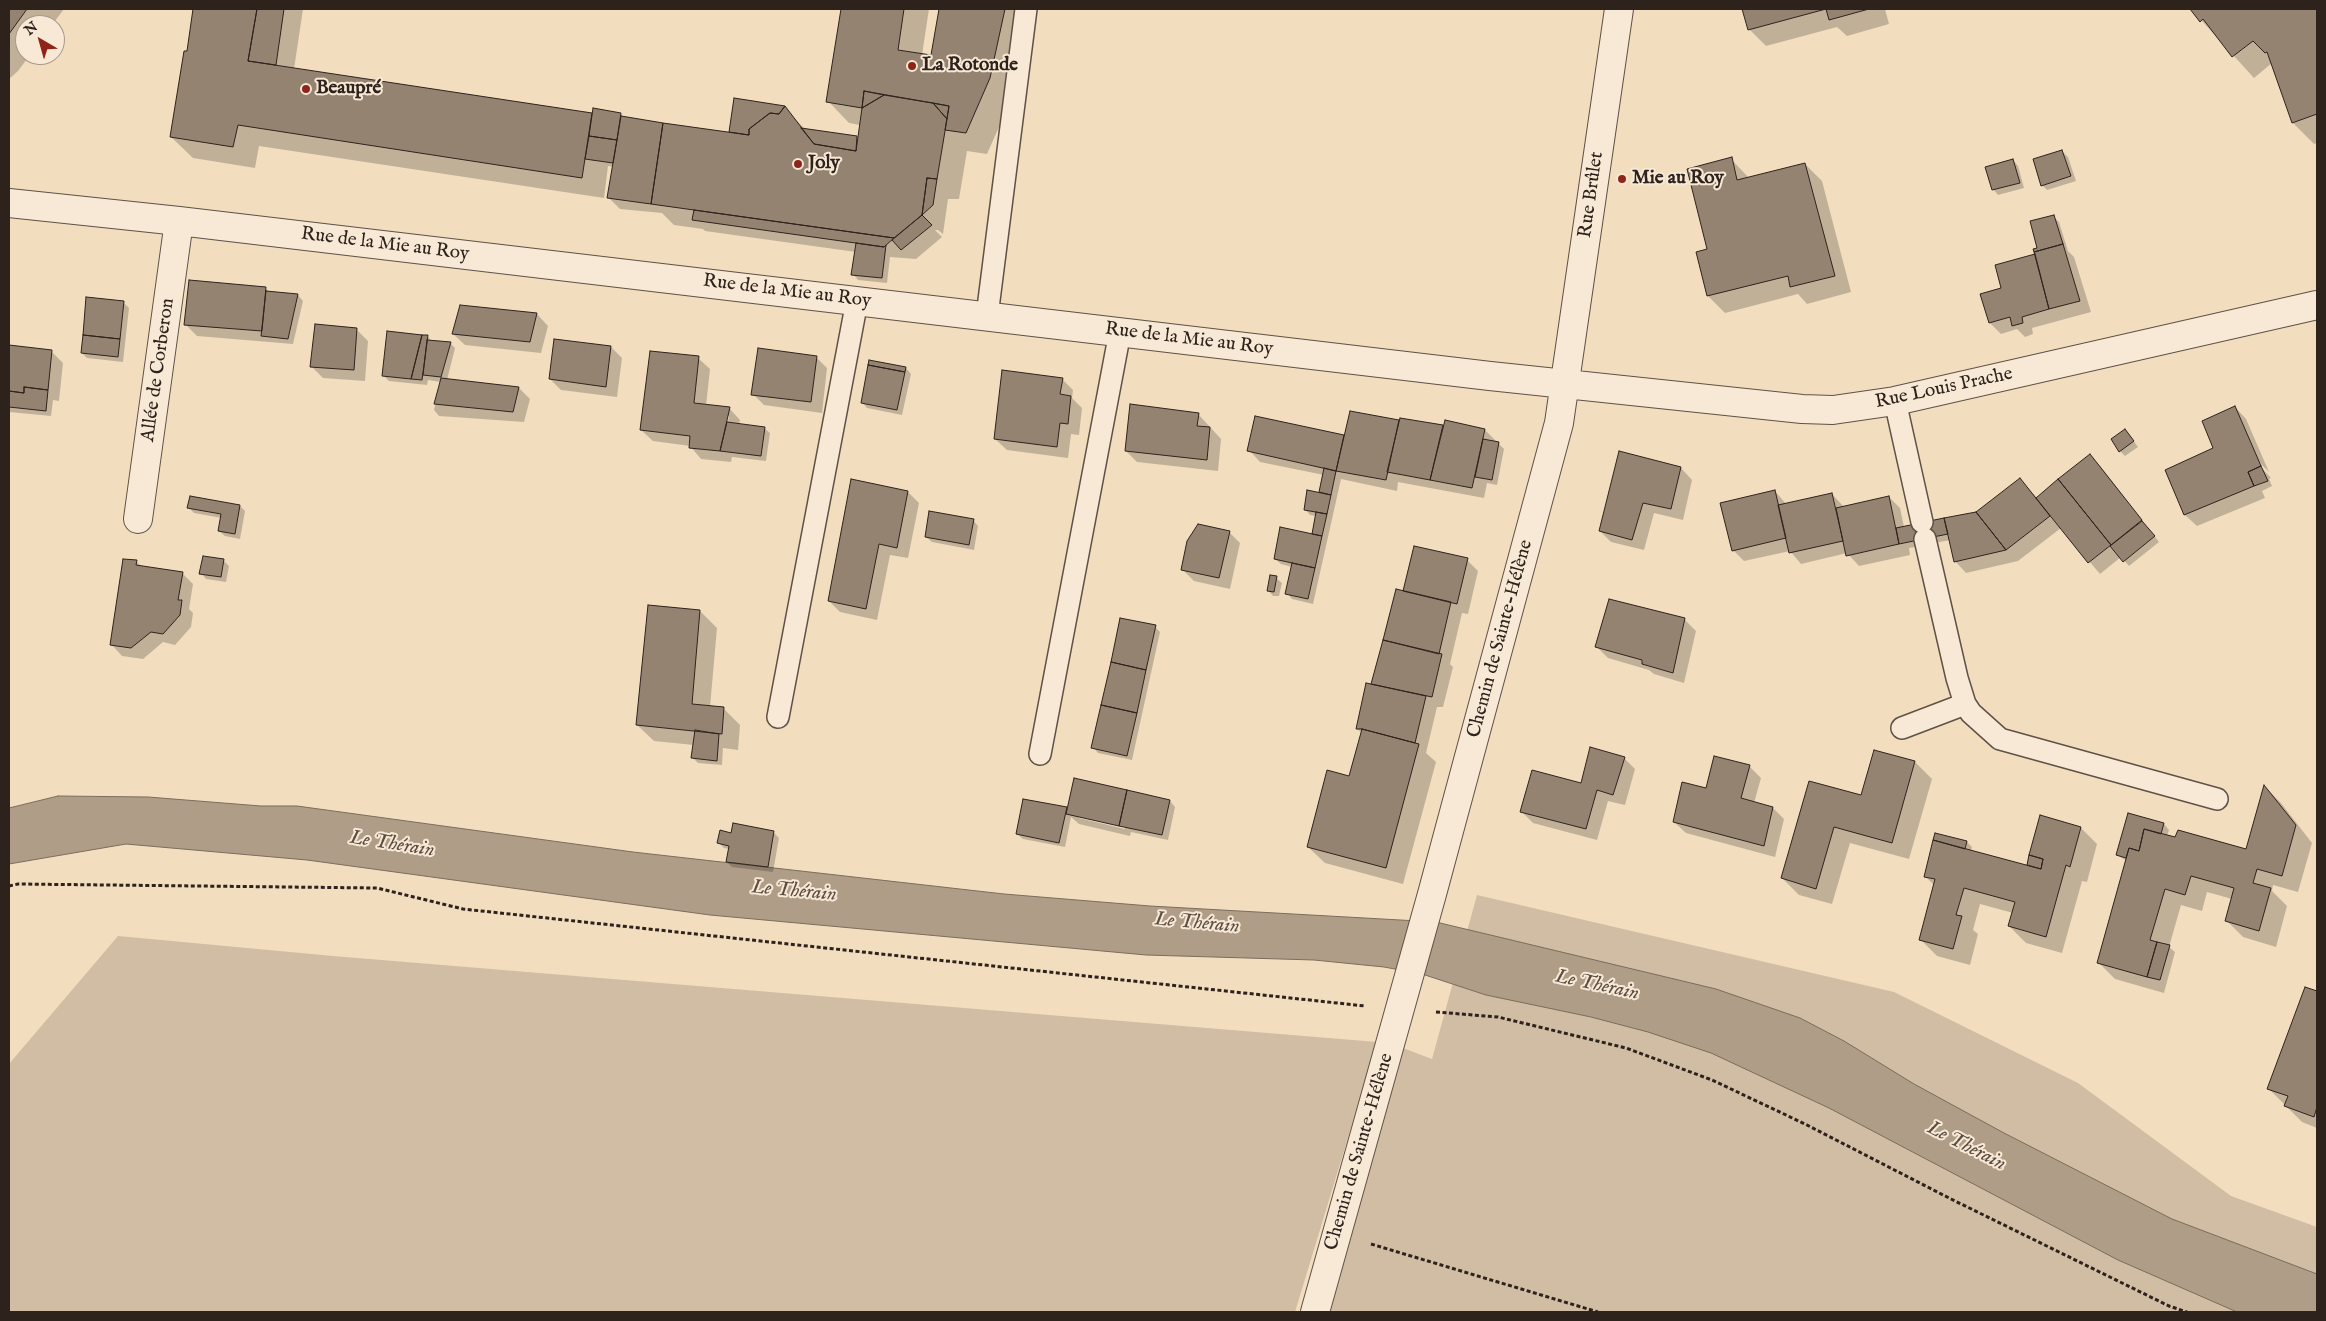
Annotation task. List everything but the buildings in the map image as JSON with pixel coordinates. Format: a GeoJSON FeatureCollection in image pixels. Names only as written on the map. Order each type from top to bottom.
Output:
{"type":"FeatureCollection","features":[{"type":"Feature","properties":{"kind":"street","name":"Rue Brûlet"},"geometry":{"type":"LineString","coordinates":[[1566,382],[1619,9]]}},
{"type":"Feature","properties":{"kind":"street","name":"Rue de la Mie au Roy"},"geometry":{"type":"LineString","coordinates":[[9,203],[179,221],[1490,376],[1566,382]]}},
{"type":"Feature","properties":{"kind":"street","name":"Allée de Corberon"},"geometry":{"type":"LineString","coordinates":[[138,519],[179,221]]}},
{"type":"Feature","properties":{"kind":"street","name":"Rue Louis Prache"},"geometry":{"type":"LineString","coordinates":[[1566,382],[1802,409],[1840,409],[1895,401],[2317,306]]}},
{"type":"Feature","properties":{"kind":"street","name":"Chemin de Sainte-Hélène"},"geometry":{"type":"LineString","coordinates":[[1315,1312],[1432,894],[1559,424],[1566,382]]}},
{"type":"Feature","properties":{"kind":"lane"},"geometry":{"type":"LineString","coordinates":[[987,316],[1026,9]]}},
{"type":"Feature","properties":{"kind":"lane"},"geometry":{"type":"LineString","coordinates":[[778,717],[857,301]]}},
{"type":"Feature","properties":{"kind":"lane"},"geometry":{"type":"LineString","coordinates":[[1040,754],[1120,332]]}},
{"type":"Feature","properties":{"kind":"lane"},"geometry":{"type":"LineString","coordinates":[[1895,401],[1956,678],[1965,704],[1971,713],[2000,739],[2217,799]]}},
{"type":"Feature","properties":{"kind":"lane"},"geometry":{"type":"LineString","coordinates":[[1902,728],[1965,704]]}},
{"type":"Feature","properties":{"kind":"path"},"geometry":{"type":"LineString","coordinates":[[9,886],[18,884],[377,888],[463,909],[1402,1000],[1498,1017],[1626,1048],[1712,1080],[1805,1124],[2169,1306],[2187,1312]]}},
{"type":"Feature","properties":{"kind":"path"},"geometry":{"type":"LineString","coordinates":[[1337,1234],[1598,1312]]}},
{"type":"Feature","properties":{"kind":"shaded area"},"geometry":{"type":"Polygon","coordinates":[[[1477,895],[1894,992],[2078,1083],[2231,1196],[2317,1227],[2317,1312],[1321,1312],[1395,1045],[1432,1059],[1477,895]]]}},
{"type":"Feature","properties":{"kind":"shaded area"},"geometry":{"type":"Polygon","coordinates":[[[118,936],[333,956],[1377,1042],[1295,1312],[9,1312],[9,1064],[118,936]]]}},
{"type":"Feature","properties":{"kind":"water","name":"Le Thérain"},"geometry":{"type":"Polygon","coordinates":[[[58,796],[148,797],[261,806],[297,806],[633,852],[1004,894],[1150,906],[1436,922],[1716,989],[1800,1018],[1844,1041],[1914,1084],[2004,1133],[2172,1219],[2317,1274],[2317,1312],[2237,1312],[2118,1260],[1829,1108],[1711,1053],[1648,1032],[1591,1017],[1486,995],[1422,974],[1384,967],[1314,960],[1146,955],[710,915],[307,860],[126,844],[9,864],[9,808],[58,796]]]}},
{"type":"Feature","properties":{"kind":"place","name":"La Rotonde"},"geometry":{"type":"Point","coordinates":[912,66]}},
{"type":"Feature","properties":{"kind":"place","name":"Beaupré"},"geometry":{"type":"Point","coordinates":[306,89]}},
{"type":"Feature","properties":{"kind":"place","name":"Joly"},"geometry":{"type":"Point","coordinates":[798,164]}},
{"type":"Feature","properties":{"kind":"place","name":"Mie au Roy"},"geometry":{"type":"Point","coordinates":[1622,179]}}]}
